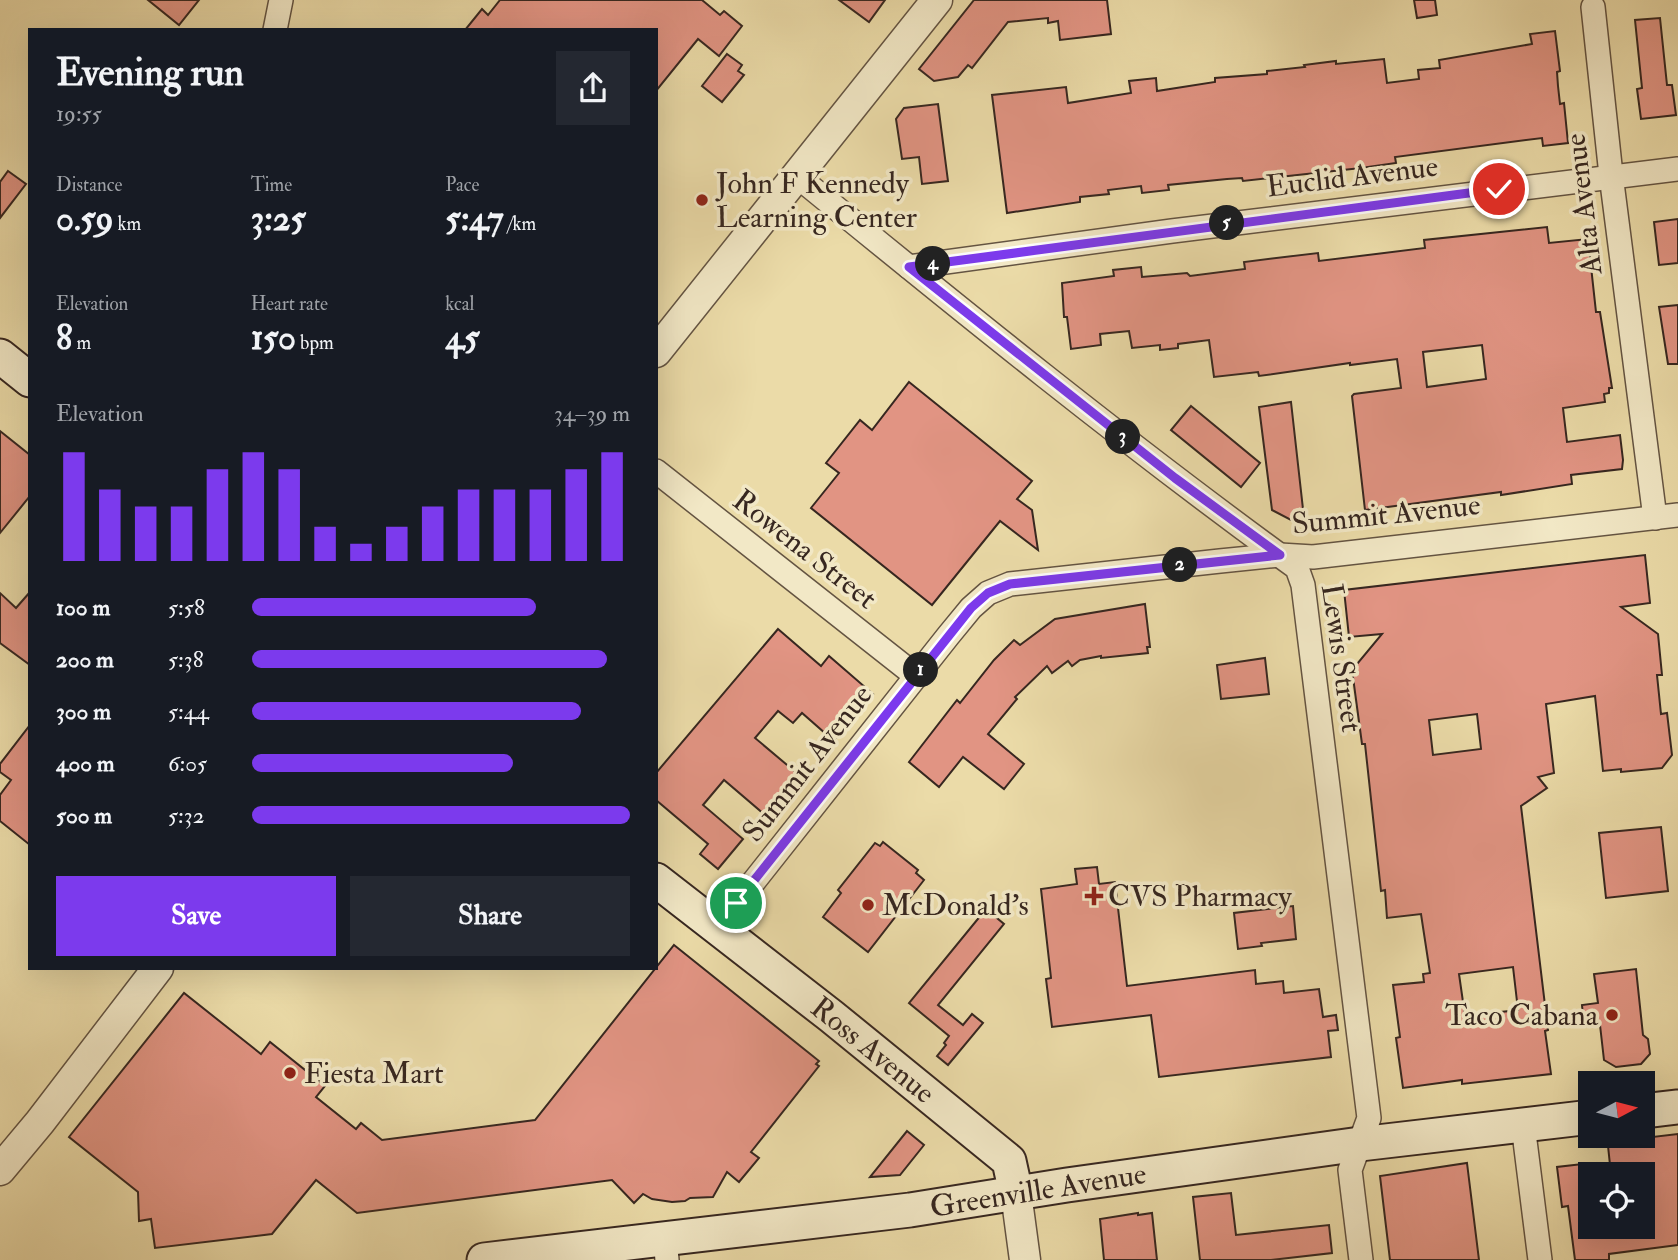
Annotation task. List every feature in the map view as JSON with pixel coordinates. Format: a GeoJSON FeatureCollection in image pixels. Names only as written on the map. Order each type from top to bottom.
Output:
{"type":"FeatureCollection","features":[{"type":"Feature","properties":{"kind":"main road"},"geometry":{"type":"LineString","coordinates":[[0,356],[28,378]]}},
{"type":"Feature","properties":{"kind":"main road","name":"Ross Avenue"},"geometry":{"type":"LineString","coordinates":[[658,882],[831,1016],[1009,1161],[1016,1192]]}},
{"type":"Feature","properties":{"kind":"main road"},"geometry":{"type":"LineString","coordinates":[[1656,1110],[1678,1107]]}},
{"type":"Feature","properties":{"kind":"main road","name":"Greenville Avenue"},"geometry":{"type":"LineString","coordinates":[[484,1260],[666,1249],[1016,1192],[1360,1144],[1578,1119]]}},
{"type":"Feature","properties":{"kind":"street"},"geometry":{"type":"LineString","coordinates":[[275,28],[281,0]]}},
{"type":"Feature","properties":{"kind":"street"},"geometry":{"type":"LineString","coordinates":[[658,350],[937,0]]}},
{"type":"Feature","properties":{"kind":"street","name":"Alta Avenue"},"geometry":{"type":"LineString","coordinates":[[1593,7],[1611,175],[1655,517]]}},
{"type":"Feature","properties":{"kind":"street","name":"Euclid Avenue"},"geometry":{"type":"LineString","coordinates":[[909,267],[1158,232],[1611,175],[1678,169]]}},
{"type":"Feature","properties":{"kind":"street","name":"Lewis Street"},"geometry":{"type":"LineString","coordinates":[[797,176],[1175,478],[1297,568],[1303,585],[1370,1118],[1350,1170],[1361,1260]]}},
{"type":"Feature","properties":{"kind":"street","name":"Rowena Street"},"geometry":{"type":"LineString","coordinates":[[658,473],[916,676]]}},
{"type":"Feature","properties":{"kind":"street","name":"Summit Avenue"},"geometry":{"type":"LineString","coordinates":[[717,928],[971,608],[988,593],[1010,584],[1280,555],[1313,557],[1678,515]]}},
{"type":"Feature","properties":{"kind":"street"},"geometry":{"type":"LineString","coordinates":[[0,1170],[156,970]]}},
{"type":"Feature","properties":{"kind":"street"},"geometry":{"type":"LineString","coordinates":[[1524,1125],[1540,1260]]}},
{"type":"Feature","properties":{"kind":"street","name":"Ross Avenue"},"geometry":{"type":"LineString","coordinates":[[1016,1192],[1025,1260]]}},
{"type":"Feature","properties":{"kind":"building"},"geometry":{"type":"Polygon","coordinates":[[[148,0],[199,0],[179,25],[148,0]]]}},
{"type":"Feature","properties":{"kind":"building"},"geometry":{"type":"Polygon","coordinates":[[[500,0],[702,0],[720,15],[724,11],[742,26],[719,56],[698,39],[658,89],[658,28],[467,28],[482,9],[488,15],[500,0]]]}},
{"type":"Feature","properties":{"kind":"building"},"geometry":{"type":"Polygon","coordinates":[[[839,0],[885,0],[869,22],[839,0]]]}},
{"type":"Feature","properties":{"kind":"building"},"geometry":{"type":"Polygon","coordinates":[[[974,0],[1107,0],[1111,34],[1060,40],[1058,21],[1048,23],[1048,18],[1008,22],[972,68],[968,65],[958,77],[934,81],[919,69],[974,0]]]}},
{"type":"Feature","properties":{"kind":"building"},"geometry":{"type":"Polygon","coordinates":[[[1414,0],[1435,0],[1437,15],[1417,18],[1414,0]]]}},
{"type":"Feature","properties":{"kind":"building"},"geometry":{"type":"Polygon","coordinates":[[[1660,18],[1667,85],[1672,85],[1676,115],[1641,119],[1637,89],[1642,88],[1635,20],[1660,18]]]}},
{"type":"Feature","properties":{"kind":"building"},"geometry":{"type":"Polygon","coordinates":[[[1555,31],[1560,71],[1557,72],[1560,104],[1564,103],[1568,143],[1543,146],[1542,138],[1395,157],[1396,163],[1361,168],[1243,181],[1242,178],[1168,185],[1169,190],[1142,193],[1141,186],[1108,190],[1109,194],[1080,197],[1080,202],[1007,213],[992,95],[1066,87],[1068,103],[1131,93],[1129,81],[1156,78],[1157,91],[1215,82],[1215,78],[1267,74],[1267,71],[1305,67],[1304,65],[1384,59],[1387,83],[1419,79],[1418,70],[1440,68],[1439,60],[1532,44],[1530,34],[1555,31]]]}},
{"type":"Feature","properties":{"kind":"building"},"geometry":{"type":"Polygon","coordinates":[[[727,54],[742,65],[738,71],[744,75],[722,102],[702,86],[727,54]]]}},
{"type":"Feature","properties":{"kind":"building"},"geometry":{"type":"Polygon","coordinates":[[[938,104],[948,181],[922,184],[919,157],[902,159],[896,119],[904,108],[938,104]]]}},
{"type":"Feature","properties":{"kind":"building"},"geometry":{"type":"Polygon","coordinates":[[[8,171],[26,184],[0,218],[0,182],[8,171]]]}},
{"type":"Feature","properties":{"kind":"building"},"geometry":{"type":"Polygon","coordinates":[[[1678,219],[1678,263],[1659,265],[1654,222],[1678,219]]]}},
{"type":"Feature","properties":{"kind":"building"},"geometry":{"type":"Polygon","coordinates":[[[1547,227],[1549,243],[1588,239],[1596,312],[1600,312],[1612,388],[1609,388],[1609,393],[1604,394],[1605,402],[1563,408],[1567,442],[1620,435],[1622,469],[1571,475],[1572,484],[1365,510],[1352,396],[1401,388],[1397,359],[1259,376],[1258,372],[1214,377],[1209,340],[1178,344],[1178,348],[1160,350],[1160,345],[1132,348],[1129,331],[1100,334],[1101,345],[1071,349],[1067,317],[1064,317],[1062,283],[1114,276],[1113,270],[1141,267],[1142,277],[1187,273],[1190,276],[1245,269],[1244,262],[1318,253],[1319,261],[1425,248],[1424,240],[1547,227]],[[1482,345],[1423,352],[1427,387],[1486,379],[1482,345]]]}},
{"type":"Feature","properties":{"kind":"building"},"geometry":{"type":"Polygon","coordinates":[[[1678,305],[1678,364],[1668,364],[1659,307],[1678,305]]]}},
{"type":"Feature","properties":{"kind":"building"},"geometry":{"type":"Polygon","coordinates":[[[909,382],[1032,481],[1017,499],[1032,510],[1038,550],[1000,521],[932,605],[811,508],[839,473],[826,463],[860,420],[872,430],[909,382]]]}},
{"type":"Feature","properties":{"kind":"building"},"geometry":{"type":"Polygon","coordinates":[[[1291,402],[1304,518],[1291,520],[1272,510],[1259,407],[1291,402]]]}},
{"type":"Feature","properties":{"kind":"building"},"geometry":{"type":"Polygon","coordinates":[[[1191,406],[1260,463],[1241,487],[1171,430],[1191,406]]]}},
{"type":"Feature","properties":{"kind":"building"},"geometry":{"type":"Polygon","coordinates":[[[0,431],[28,453],[28,498],[0,533],[0,431]]]}},
{"type":"Feature","properties":{"kind":"building"},"geometry":{"type":"Polygon","coordinates":[[[1645,555],[1650,603],[1621,607],[1658,634],[1662,675],[1657,675],[1661,714],[1667,713],[1672,755],[1662,768],[1603,771],[1595,696],[1546,704],[1554,773],[1538,777],[1547,788],[1521,806],[1551,1074],[1462,1084],[1462,1080],[1403,1088],[1396,1038],[1400,1037],[1393,985],[1424,982],[1423,974],[1430,973],[1421,914],[1387,918],[1385,890],[1381,891],[1365,744],[1362,744],[1352,670],[1382,634],[1349,637],[1344,590],[1645,555]],[[1477,714],[1429,720],[1433,755],[1481,749],[1477,714]],[[1513,967],[1459,974],[1465,1016],[1518,1010],[1513,967]]]}},
{"type":"Feature","properties":{"kind":"building"},"geometry":{"type":"Polygon","coordinates":[[[0,593],[16,608],[28,594],[28,664],[0,643],[0,593]]]}},
{"type":"Feature","properties":{"kind":"building"},"geometry":{"type":"Polygon","coordinates":[[[1145,604],[1150,647],[1147,647],[1148,653],[1101,656],[1080,660],[1072,666],[1068,661],[1052,673],[1047,666],[1015,697],[1017,699],[988,734],[1024,764],[1004,789],[963,757],[939,787],[909,762],[957,700],[960,703],[994,660],[1014,640],[1020,645],[1055,619],[1145,604]]]}},
{"type":"Feature","properties":{"kind":"building"},"geometry":{"type":"Polygon","coordinates":[[[778,629],[821,666],[829,656],[873,694],[834,741],[802,713],[793,723],[778,711],[755,738],[799,775],[765,815],[724,780],[703,805],[743,839],[718,869],[700,854],[708,844],[658,802],[658,771],[778,629]]]}},
{"type":"Feature","properties":{"kind":"building"},"geometry":{"type":"Polygon","coordinates":[[[1265,658],[1269,694],[1221,699],[1217,665],[1265,658]]]}},
{"type":"Feature","properties":{"kind":"building"},"geometry":{"type":"Polygon","coordinates":[[[28,728],[28,843],[0,821],[0,795],[11,780],[0,772],[0,764],[28,728]]]}},
{"type":"Feature","properties":{"kind":"building"},"geometry":{"type":"Polygon","coordinates":[[[1661,827],[1668,891],[1606,898],[1599,833],[1661,827]]]}},
{"type":"Feature","properties":{"kind":"building","name":"McDonald's"},"geometry":{"type":"Polygon","coordinates":[[[883,842],[918,870],[916,873],[924,880],[868,952],[823,917],[841,893],[838,890],[875,843],[880,846],[883,842]]]}},
{"type":"Feature","properties":{"kind":"building"},"geometry":{"type":"Polygon","coordinates":[[[1097,867],[1099,884],[1115,882],[1127,986],[1255,970],[1256,984],[1283,981],[1284,993],[1319,989],[1323,1017],[1336,1015],[1338,1030],[1328,1031],[1331,1057],[1159,1077],[1151,1015],[1052,1027],[1046,979],[1051,978],[1041,889],[1077,884],[1075,869],[1097,867]]]}},
{"type":"Feature","properties":{"kind":"building"},"geometry":{"type":"Polygon","coordinates":[[[1293,906],[1296,939],[1238,949],[1234,913],[1293,906]]]}},
{"type":"Feature","properties":{"kind":"building"},"geometry":{"type":"Polygon","coordinates":[[[986,909],[1004,924],[938,1005],[963,1025],[972,1014],[983,1023],[948,1065],[937,1056],[949,1036],[909,1003],[986,909]]]}},
{"type":"Feature","properties":{"kind":"building"},"geometry":{"type":"Polygon","coordinates":[[[674,945],[819,1061],[816,1064],[819,1066],[751,1152],[759,1158],[739,1182],[727,1172],[713,1197],[672,1202],[652,1199],[643,1194],[634,1203],[612,1180],[357,1213],[316,1180],[272,1234],[155,1248],[151,1219],[139,1221],[138,1192],[69,1137],[184,993],[261,1054],[270,1042],[325,1086],[316,1097],[356,1129],[361,1123],[382,1140],[535,1120],[654,970],[658,970],[658,965],[674,945]]]}},
{"type":"Feature","properties":{"kind":"building","name":"Taco Cabana"},"geometry":{"type":"Polygon","coordinates":[[[1636,969],[1643,1035],[1648,1039],[1650,1054],[1641,1064],[1616,1067],[1604,1060],[1600,1025],[1584,1027],[1582,1005],[1598,1003],[1594,974],[1636,969]]]}},
{"type":"Feature","properties":{"kind":"building"},"geometry":{"type":"Polygon","coordinates":[[[907,1131],[924,1145],[900,1175],[870,1177],[907,1131]]]}},
{"type":"Feature","properties":{"kind":"building"},"geometry":{"type":"Polygon","coordinates":[[[1678,1134],[1678,1245],[1609,1254],[1609,1260],[1575,1260],[1568,1206],[1562,1207],[1557,1167],[1578,1165],[1578,1239],[1655,1239],[1655,1162],[1610,1162],[1608,1148],[1656,1148],[1656,1137],[1678,1134]]]}},
{"type":"Feature","properties":{"kind":"building"},"geometry":{"type":"Polygon","coordinates":[[[1467,1163],[1479,1260],[1390,1260],[1380,1176],[1467,1163]]]}},
{"type":"Feature","properties":{"kind":"building"},"geometry":{"type":"Polygon","coordinates":[[[1231,1193],[1236,1235],[1329,1225],[1332,1253],[1271,1260],[1200,1260],[1193,1197],[1231,1193]]]}},
{"type":"Feature","properties":{"kind":"building"},"geometry":{"type":"Polygon","coordinates":[[[1152,1213],[1157,1260],[1104,1260],[1100,1219],[1152,1213]]]}},
{"type":"Feature","properties":{"kind":"place","name":"John F Kennedy Learning Center"},"geometry":{"type":"Point","coordinates":[702,200]}},
{"type":"Feature","properties":{"kind":"place","name":"CVS Pharmacy"},"geometry":{"type":"Point","coordinates":[1094,896]}},
{"type":"Feature","properties":{"kind":"place","name":"McDonald's"},"geometry":{"type":"Point","coordinates":[868,905]}},
{"type":"Feature","properties":{"kind":"place","name":"Taco Cabana"},"geometry":{"type":"Point","coordinates":[1612,1015]}},
{"type":"Feature","properties":{"kind":"place","name":"Fiesta Mart"},"geometry":{"type":"Point","coordinates":[290,1073]}},
{"type":"Feature","properties":{"kind":"route"},"geometry":{"type":"LineString","coordinates":[[736,903],[971,608],[988,593],[1010,584],[1280,555],[1175,478],[909,267],[1499,189]]}}]}
